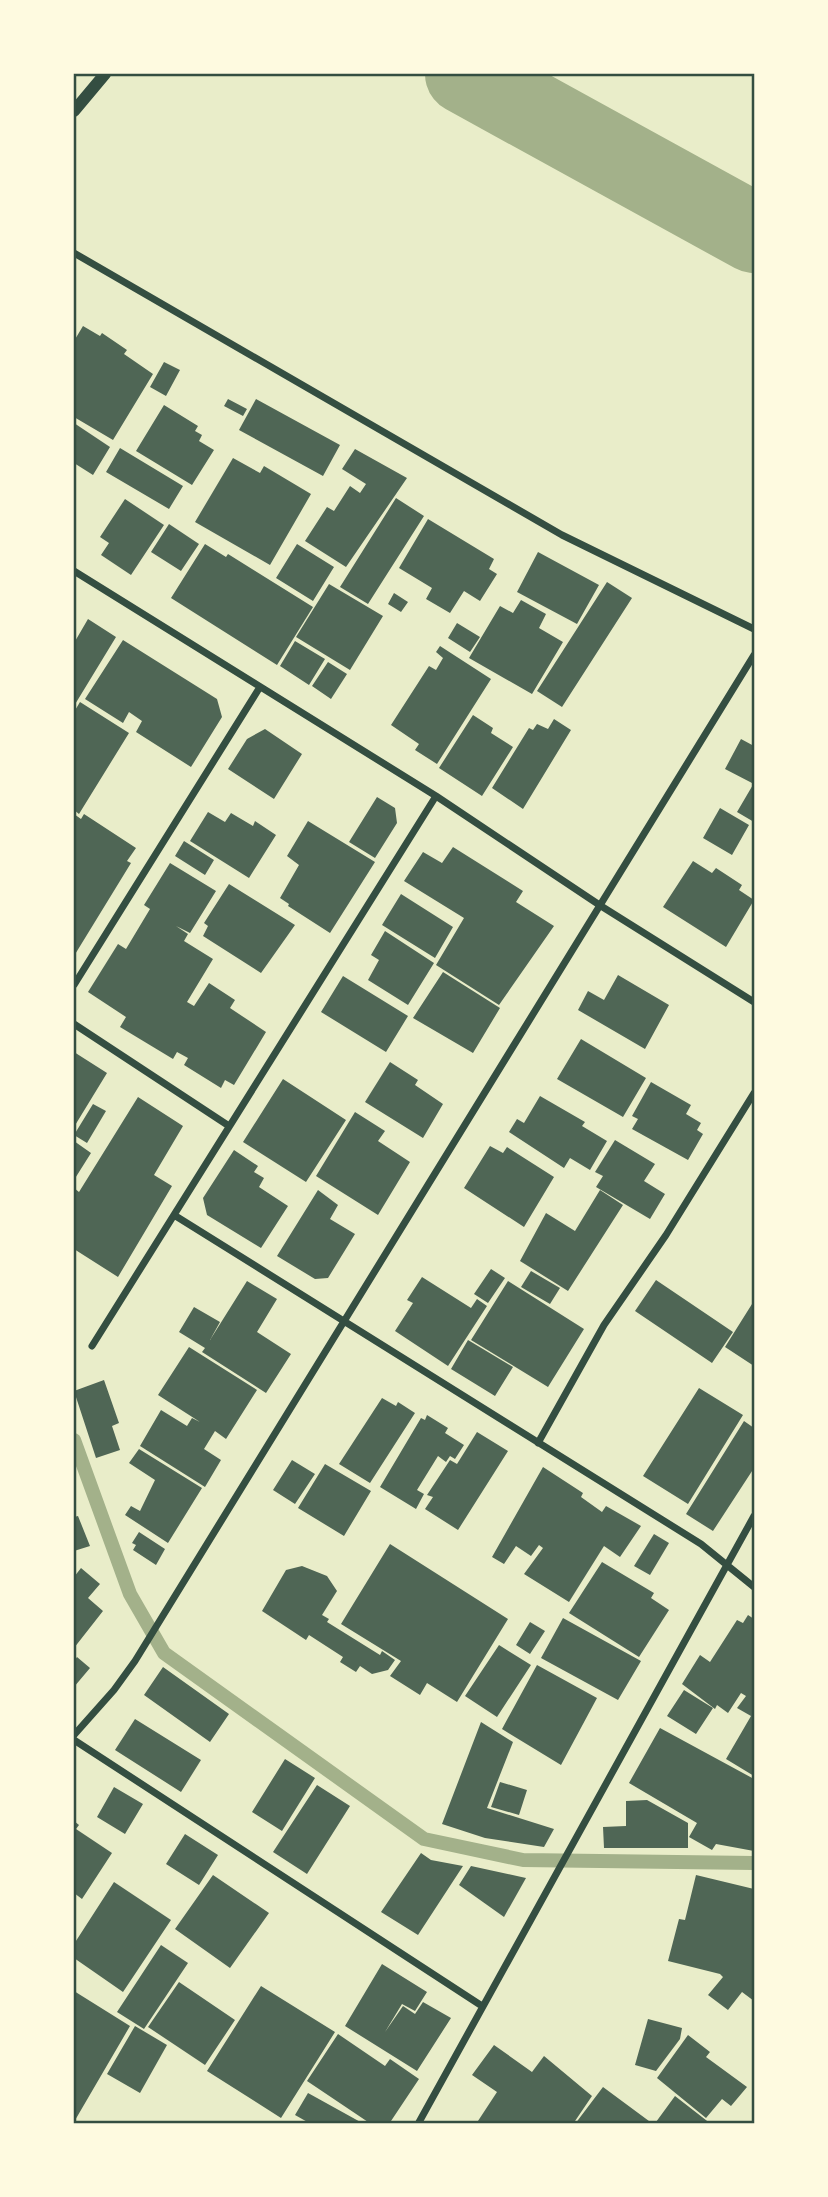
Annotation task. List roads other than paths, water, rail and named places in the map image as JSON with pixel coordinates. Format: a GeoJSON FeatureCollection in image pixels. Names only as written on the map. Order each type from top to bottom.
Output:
{"type":"FeatureCollection","features":[{"type":"Feature","properties":{"kind":"street"},"geometry":{"type":"LineString","coordinates":[[74,111],[105,74]]}},
{"type":"Feature","properties":{"kind":"street"},"geometry":{"type":"LineString","coordinates":[[74,253],[562,535],[754,628]]}},
{"type":"Feature","properties":{"kind":"street"},"geometry":{"type":"LineString","coordinates":[[74,571],[436,796],[601,906],[754,1002]]}},
{"type":"Feature","properties":{"kind":"street"},"geometry":{"type":"LineString","coordinates":[[74,1735],[114,1690],[135,1661],[346,1323],[754,655]]}},
{"type":"Feature","properties":{"kind":"street"},"geometry":{"type":"LineString","coordinates":[[74,985],[260,687]]}},
{"type":"Feature","properties":{"kind":"street"},"geometry":{"type":"LineString","coordinates":[[92,1346],[436,796]]}},
{"type":"Feature","properties":{"kind":"street"},"geometry":{"type":"LineString","coordinates":[[74,1024],[229,1126]]}},
{"type":"Feature","properties":{"kind":"street"},"geometry":{"type":"LineString","coordinates":[[538,1443],[604,1325],[666,1235],[754,1093]]}},
{"type":"Feature","properties":{"kind":"street"},"geometry":{"type":"LineString","coordinates":[[174,1215],[701,1544],[754,1587]]}},
{"type":"Feature","properties":{"kind":"street"},"geometry":{"type":"LineString","coordinates":[[418,2123],[545,1889],[754,1516]]}},
{"type":"Feature","properties":{"kind":"street"},"geometry":{"type":"LineString","coordinates":[[74,1740],[482,2006]]}},
{"type":"Feature","properties":{"kind":"waterway"},"geometry":{"type":"LineString","coordinates":[[465,74],[754,233]]}},
{"type":"Feature","properties":{"kind":"waterway"},"geometry":{"type":"LineString","coordinates":[[74,1440],[130,1594],[164,1653],[424,1839],[523,1860],[754,1863]]}}]}
